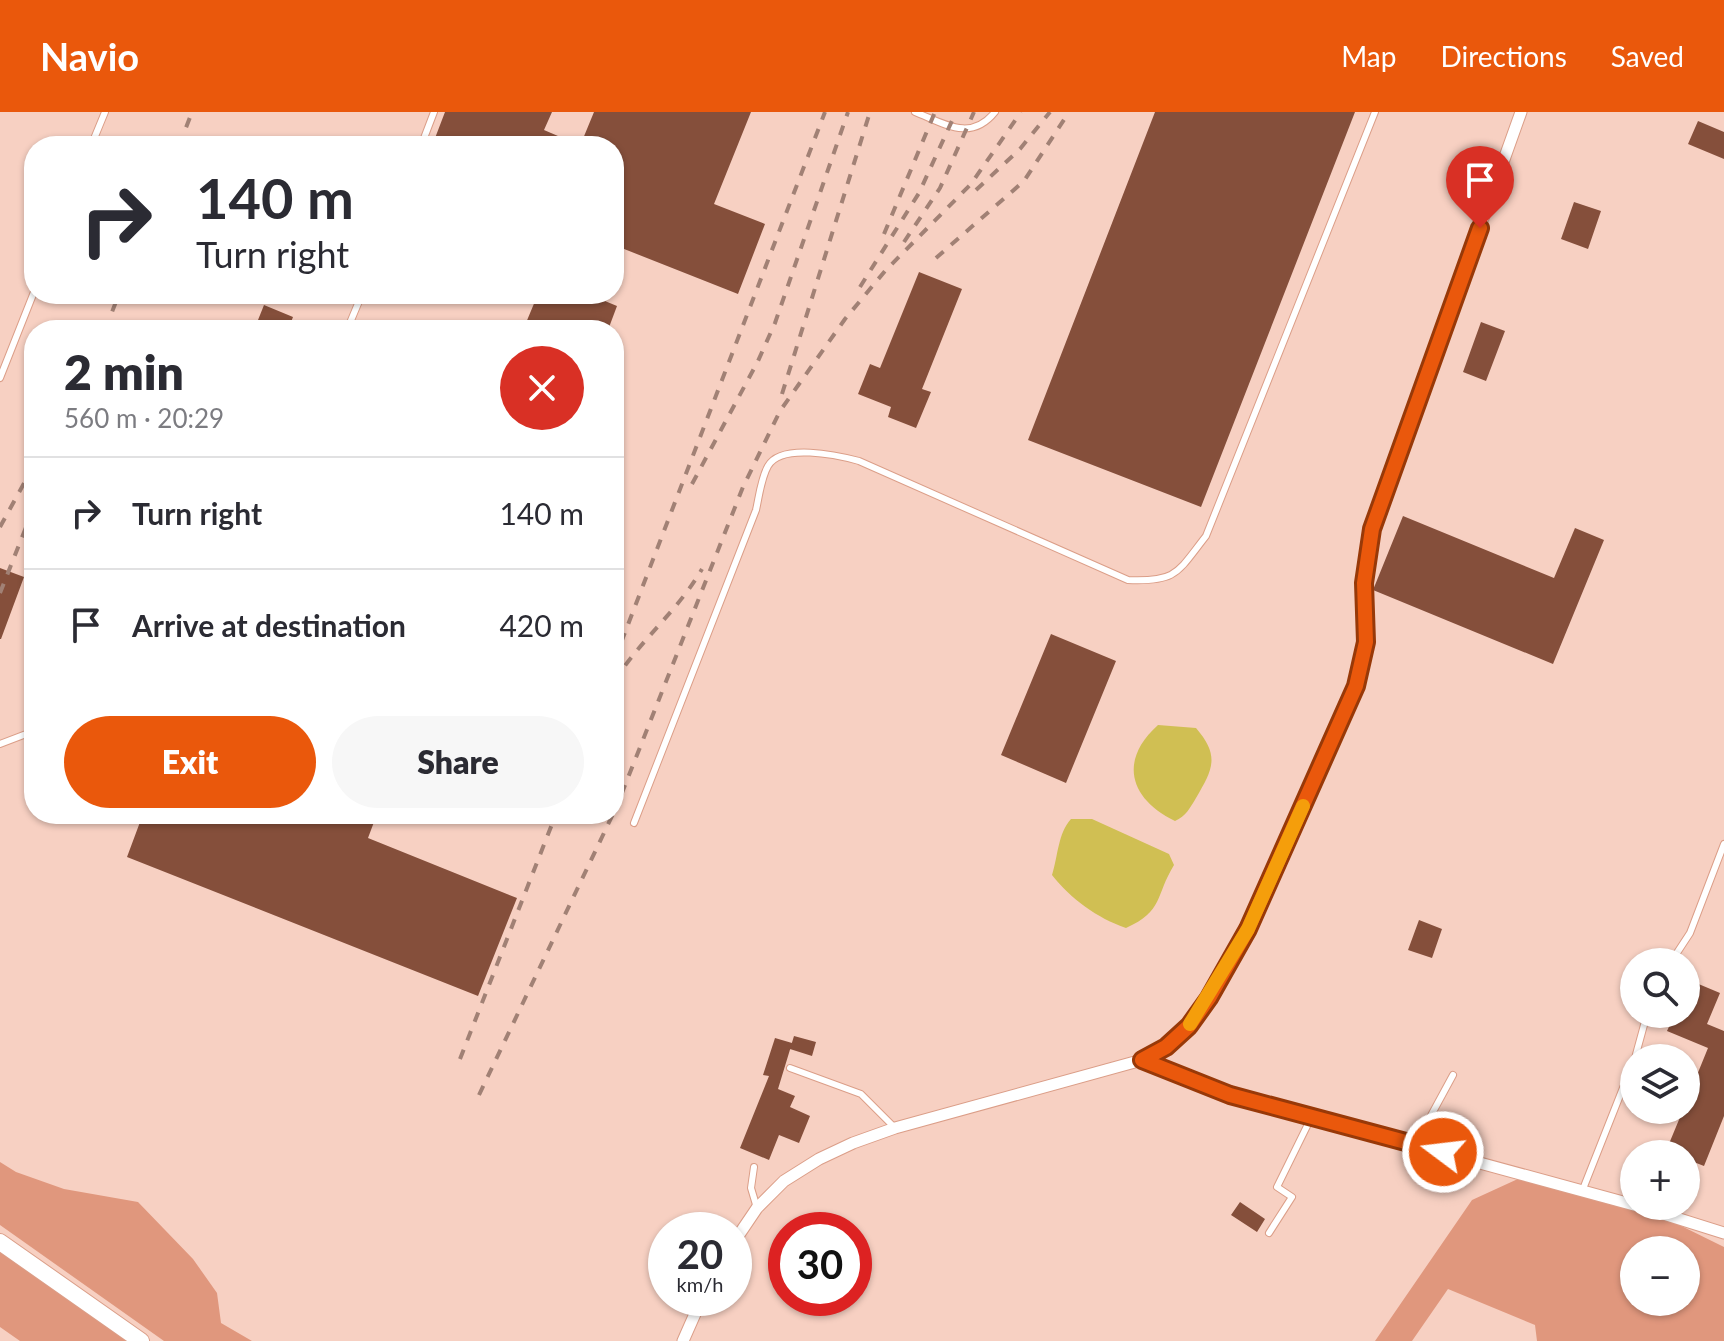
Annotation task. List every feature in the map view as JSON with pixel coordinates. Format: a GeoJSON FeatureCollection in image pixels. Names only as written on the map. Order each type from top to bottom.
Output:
{"type":"FeatureCollection","features":[{"type":"Feature","properties":{"kind":"street"},"geometry":{"type":"LineString","coordinates":[[752,1215],[784,1181],[819,1159],[895,1128],[1142,1060],[1166,1047],[1189,1026],[1209,998],[1248,929],[1356,686],[1366,642],[1364,583],[1372,529],[1521,112]]}},
{"type":"Feature","properties":{"kind":"street"},"geometry":{"type":"LineString","coordinates":[[1142,1060],[1230,1095],[1620,1200]]}},
{"type":"Feature","properties":{"kind":"street"},"geometry":{"type":"LineString","coordinates":[[1683,1220],[1724,1233]]}},
{"type":"Feature","properties":{"kind":"street"},"geometry":{"type":"LineString","coordinates":[[0,1242],[141,1341]]}},
{"type":"Feature","properties":{"kind":"street"},"geometry":{"type":"LineString","coordinates":[[683,1341],[694,1316]]}},
{"type":"Feature","properties":{"kind":"lane"},"geometry":{"type":"LineString","coordinates":[[95,136],[105,112]]}},
{"type":"Feature","properties":{"kind":"lane"},"geometry":{"type":"LineString","coordinates":[[425,136],[434,112]]}},
{"type":"Feature","properties":{"kind":"lane"},"geometry":{"type":"LineString","coordinates":[[915,112],[960,131],[978,128],[995,112]]}},
{"type":"Feature","properties":{"kind":"lane"},"geometry":{"type":"LineString","coordinates":[[634,823],[756,510],[768,465],[785,453],[834,454],[859,461],[1128,580],[1158,581],[1178,573],[1206,536],[1375,112]]}},
{"type":"Feature","properties":{"kind":"lane"},"geometry":{"type":"LineString","coordinates":[[0,378],[29,304]]}},
{"type":"Feature","properties":{"kind":"lane"},"geometry":{"type":"LineString","coordinates":[[0,744],[24,735]]}},
{"type":"Feature","properties":{"kind":"lane"},"geometry":{"type":"LineString","coordinates":[[1680,948],[1690,933],[1724,844]]}},
{"type":"Feature","properties":{"kind":"lane"},"geometry":{"type":"LineString","coordinates":[[790,1068],[861,1094],[895,1128]]}},
{"type":"Feature","properties":{"kind":"lane"},"geometry":{"type":"LineString","coordinates":[[1415,1145],[1453,1075]]}},
{"type":"Feature","properties":{"kind":"lane"},"geometry":{"type":"LineString","coordinates":[[1583,1189],[1620,1095]]}},
{"type":"Feature","properties":{"kind":"lane"},"geometry":{"type":"LineString","coordinates":[[1269,1233],[1292,1197],[1277,1187],[1311,1118]]}},
{"type":"Feature","properties":{"kind":"lane"},"geometry":{"type":"LineString","coordinates":[[754,1167],[751,1188],[757,1208]]}},
{"type":"Feature","properties":{"kind":"shaded area"},"geometry":{"type":"Polygon","coordinates":[[[1158,725],[1196,728],[1211,755],[1210,770],[1202,788],[1187,811],[1175,821],[1148,802],[1135,778],[1137,752],[1158,725]]]}},
{"type":"Feature","properties":{"kind":"shaded area"},"geometry":{"type":"Polygon","coordinates":[[[1071,819],[1092,819],[1169,854],[1174,865],[1153,909],[1138,922],[1126,928],[1105,919],[1076,900],[1052,875],[1061,838],[1071,819]]]}},
{"type":"Feature","properties":{"kind":"shaded area"},"geometry":{"type":"Polygon","coordinates":[[[0,1162],[16,1172],[64,1189],[138,1202],[193,1259],[217,1293],[221,1323],[252,1341],[164,1341],[0,1225],[0,1162]]]}},
{"type":"Feature","properties":{"kind":"shaded area"},"geometry":{"type":"Polygon","coordinates":[[[1520,1178],[1620,1204],[1620,1220],[1669,1220],[1724,1247],[1724,1341],[1537,1341],[1535,1325],[1448,1289],[1412,1341],[1375,1341],[1472,1200],[1520,1178]]]}},
{"type":"Feature","properties":{"kind":"shaded area"},"geometry":{"type":"Polygon","coordinates":[[[0,1250],[135,1341],[20,1341],[0,1327],[0,1250]]]}},
{"type":"Feature","properties":{"kind":"building"},"geometry":{"type":"Polygon","coordinates":[[[445,112],[552,112],[544,130],[558,136],[436,136],[445,112]]]}},
{"type":"Feature","properties":{"kind":"building"},"geometry":{"type":"Polygon","coordinates":[[[594,112],[751,112],[714,204],[765,224],[738,294],[624,249],[624,136],[584,136],[594,112]]]}},
{"type":"Feature","properties":{"kind":"building"},"geometry":{"type":"Polygon","coordinates":[[[1155,112],[1355,112],[1201,507],[1028,440],[1155,112]]]}},
{"type":"Feature","properties":{"kind":"building"},"geometry":{"type":"Polygon","coordinates":[[[1698,121],[1724,132],[1724,159],[1688,144],[1698,121]]]}},
{"type":"Feature","properties":{"kind":"building"},"geometry":{"type":"Polygon","coordinates":[[[1574,202],[1601,211],[1588,249],[1561,239],[1574,202]]]}},
{"type":"Feature","properties":{"kind":"building"},"geometry":{"type":"Polygon","coordinates":[[[919,272],[962,289],[922,389],[931,392],[916,428],[888,417],[891,407],[858,394],[870,364],[880,368],[919,272]]]}},
{"type":"Feature","properties":{"kind":"building"},"geometry":{"type":"Polygon","coordinates":[[[534,304],[617,306],[612,320],[527,320],[534,304]]]}},
{"type":"Feature","properties":{"kind":"building"},"geometry":{"type":"Polygon","coordinates":[[[264,305],[293,317],[292,320],[258,320],[264,305]]]}},
{"type":"Feature","properties":{"kind":"building"},"geometry":{"type":"Polygon","coordinates":[[[1481,322],[1505,331],[1486,381],[1463,372],[1481,322]]]}},
{"type":"Feature","properties":{"kind":"building"},"geometry":{"type":"Polygon","coordinates":[[[1403,516],[1554,578],[1575,528],[1604,540],[1553,664],[1373,590],[1403,516]]]}},
{"type":"Feature","properties":{"kind":"building"},"geometry":{"type":"Polygon","coordinates":[[[0,568],[24,577],[1,639],[0,639],[0,568]]]}},
{"type":"Feature","properties":{"kind":"building"},"geometry":{"type":"Polygon","coordinates":[[[1051,634],[1116,661],[1066,783],[1001,755],[1051,634]]]}},
{"type":"Feature","properties":{"kind":"building"},"geometry":{"type":"Polygon","coordinates":[[[139,824],[373,824],[368,838],[517,898],[478,996],[127,857],[139,824]]]}},
{"type":"Feature","properties":{"kind":"building"},"geometry":{"type":"Polygon","coordinates":[[[1419,920],[1442,929],[1432,958],[1408,950],[1419,920]]]}},
{"type":"Feature","properties":{"kind":"building"},"geometry":{"type":"Polygon","coordinates":[[[1700,985],[1720,993],[1707,1024],[1724,1031],[1724,1116],[1704,1166],[1700,1164],[1700,1140],[1671,1140],[1677,1124],[1700,1124],[1700,1068],[1708,1048],[1667,1031],[1668,1028],[1700,1028],[1700,985]]]}},
{"type":"Feature","properties":{"kind":"building"},"geometry":{"type":"Polygon","coordinates":[[[794,1036],[816,1042],[812,1056],[790,1049],[794,1036]]]}},
{"type":"Feature","properties":{"kind":"building"},"geometry":{"type":"Polygon","coordinates":[[[775,1038],[792,1043],[778,1089],[795,1096],[790,1107],[810,1116],[799,1143],[779,1135],[769,1160],[740,1148],[769,1076],[763,1075],[775,1038]]]}},
{"type":"Feature","properties":{"kind":"building"},"geometry":{"type":"Polygon","coordinates":[[[1240,1202],[1265,1219],[1257,1232],[1231,1215],[1240,1202]]]}},
{"type":"Feature","properties":{"kind":"railway"},"geometry":{"type":"LineString","coordinates":[[183,136],[192,112]]}},
{"type":"Feature","properties":{"kind":"railway"},"geometry":{"type":"LineString","coordinates":[[624,635],[825,112]]}},
{"type":"Feature","properties":{"kind":"railway"},"geometry":{"type":"LineString","coordinates":[[692,484],[775,323],[848,112]]}},
{"type":"Feature","properties":{"kind":"railway"},"geometry":{"type":"LineString","coordinates":[[782,394],[870,112]]}},
{"type":"Feature","properties":{"kind":"railway"},"geometry":{"type":"LineString","coordinates":[[884,234],[935,112]]}},
{"type":"Feature","properties":{"kind":"railway"},"geometry":{"type":"LineString","coordinates":[[860,287],[919,193],[956,112]]}},
{"type":"Feature","properties":{"kind":"railway"},"geometry":{"type":"LineString","coordinates":[[904,242],[940,188],[974,112]]}},
{"type":"Feature","properties":{"kind":"railway"},"geometry":{"type":"LineString","coordinates":[[624,788],[743,487],[780,411],[845,319],[885,271],[971,184],[1021,112]]}},
{"type":"Feature","properties":{"kind":"railway"},"geometry":{"type":"LineString","coordinates":[[976,190],[1020,149],[1050,112]]}},
{"type":"Feature","properties":{"kind":"railway"},"geometry":{"type":"LineString","coordinates":[[936,258],[1024,181],[1069,112]]}},
{"type":"Feature","properties":{"kind":"railway"},"geometry":{"type":"LineString","coordinates":[[109,320],[115,304]]}},
{"type":"Feature","properties":{"kind":"railway"},"geometry":{"type":"LineString","coordinates":[[0,527],[24,483]]}},
{"type":"Feature","properties":{"kind":"railway"},"geometry":{"type":"LineString","coordinates":[[0,593],[24,532]]}},
{"type":"Feature","properties":{"kind":"railway"},"geometry":{"type":"LineString","coordinates":[[624,667],[682,599],[702,569]]}},
{"type":"Feature","properties":{"kind":"railway"},"geometry":{"type":"LineString","coordinates":[[460,1059],[552,824]]}},
{"type":"Feature","properties":{"kind":"railway"},"geometry":{"type":"LineString","coordinates":[[479,1095],[608,824]]}},
{"type":"Feature","properties":{"kind":"slow traffic"},"geometry":{"type":"LineString","coordinates":[[1190,1024],[1209,998],[1248,929],[1303,806]]}},
{"type":"Feature","properties":{"kind":"route"},"geometry":{"type":"LineString","coordinates":[[1443,1152],[1230,1095],[1142,1060],[1166,1047],[1189,1026],[1209,998],[1248,929],[1356,686],[1366,642],[1364,583],[1372,529],[1480,228]]}}]}
